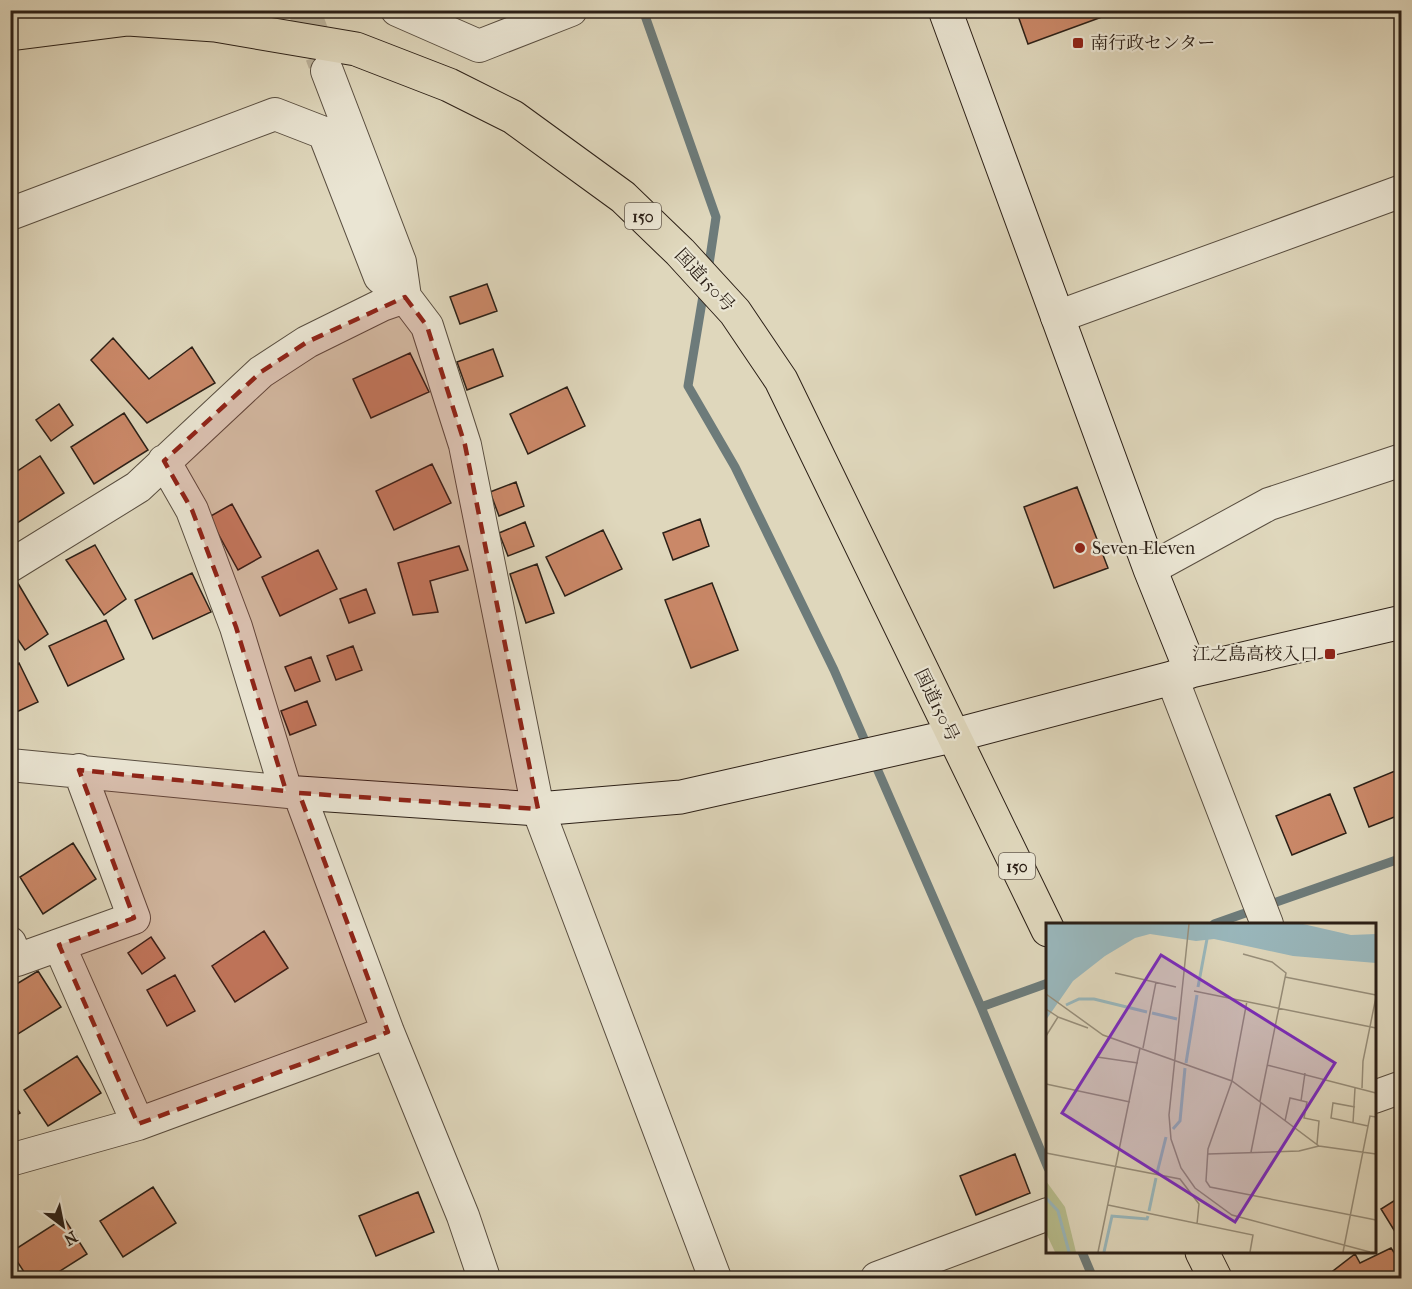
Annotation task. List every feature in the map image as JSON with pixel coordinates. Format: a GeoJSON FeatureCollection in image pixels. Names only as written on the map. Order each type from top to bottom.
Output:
{"type":"FeatureCollection","features":[{"type":"Feature","properties":{"kind":"highway","name":"国道150号"},"geometry":{"type":"LineString","coordinates":[[10,34],[128,19],[215,25],[356,49],[449,85],[513,117],[623,197],[680,252],[735,312],[781,381],[1046,928]]}},
{"type":"Feature","properties":{"kind":"highway"},"geometry":{"type":"LineString","coordinates":[[1203,1253],[1215,1278]]}},
{"type":"Feature","properties":{"kind":"street"},"geometry":{"type":"LineString","coordinates":[[397,10],[479,46],[571,10]]}},
{"type":"Feature","properties":{"kind":"street"},"geometry":{"type":"LineString","coordinates":[[945,10],[1150,569],[1182,675],[1267,923]]}},
{"type":"Feature","properties":{"kind":"street"},"geometry":{"type":"LineString","coordinates":[[327,71],[400,262],[405,297]]}},
{"type":"Feature","properties":{"kind":"street"},"geometry":{"type":"LineString","coordinates":[[10,214],[275,114],[324,133],[380,277],[405,297],[427,326],[465,445],[538,810],[716,1278]]}},
{"type":"Feature","properties":{"kind":"street"},"geometry":{"type":"LineString","coordinates":[[1057,316],[1401,191]]}},
{"type":"Feature","properties":{"kind":"street"},"geometry":{"type":"LineString","coordinates":[[10,566],[138,487],[261,372],[307,342],[405,297]]}},
{"type":"Feature","properties":{"kind":"street"},"geometry":{"type":"LineString","coordinates":[[1150,569],[1269,504],[1401,460]]}},
{"type":"Feature","properties":{"kind":"street"},"geometry":{"type":"LineString","coordinates":[[164,461],[192,510],[236,627],[293,792],[462,1216],[484,1278]]}},
{"type":"Feature","properties":{"kind":"street"},"geometry":{"type":"LineString","coordinates":[[10,765],[293,792],[538,810],[681,797],[952,736],[1182,675],[1401,622]]}},
{"type":"Feature","properties":{"kind":"street"},"geometry":{"type":"LineString","coordinates":[[10,944],[17,960],[134,918],[79,770]]}},
{"type":"Feature","properties":{"kind":"street"},"geometry":{"type":"LineString","coordinates":[[59,945],[138,1124]]}},
{"type":"Feature","properties":{"kind":"street"},"geometry":{"type":"LineString","coordinates":[[10,1160],[138,1124],[387,1032]]}},
{"type":"Feature","properties":{"kind":"street"},"geometry":{"type":"LineString","coordinates":[[1376,1096],[1401,1087]]}},
{"type":"Feature","properties":{"kind":"street"},"geometry":{"type":"LineString","coordinates":[[877,1278],[1046,1214]]}},
{"type":"Feature","properties":{"kind":"highlighted area"},"geometry":{"type":"Polygon","coordinates":[[[405,297],[427,326],[465,445],[538,809],[299,793],[388,1032],[138,1124],[59,945],[134,918],[79,770],[286,791],[236,627],[192,510],[164,461],[261,372],[307,342],[405,297]]]}},
{"type":"Feature","properties":{"kind":"building"},"geometry":{"type":"Polygon","coordinates":[[[1016,10],[1121,10],[1028,44],[1016,10]]]}},
{"type":"Feature","properties":{"kind":"building"},"geometry":{"type":"Polygon","coordinates":[[[487,284],[497,311],[460,324],[450,297],[487,284]]]}},
{"type":"Feature","properties":{"kind":"building"},"geometry":{"type":"Polygon","coordinates":[[[113,338],[149,379],[192,347],[215,383],[147,423],[91,360],[113,338]]]}},
{"type":"Feature","properties":{"kind":"building"},"geometry":{"type":"Polygon","coordinates":[[[493,349],[503,376],[467,390],[457,362],[493,349]]]}},
{"type":"Feature","properties":{"kind":"building"},"geometry":{"type":"Polygon","coordinates":[[[410,353],[429,392],[371,418],[353,379],[410,353]]]}},
{"type":"Feature","properties":{"kind":"building"},"geometry":{"type":"Polygon","coordinates":[[[567,387],[585,426],[528,454],[510,414],[567,387]]]}},
{"type":"Feature","properties":{"kind":"building"},"geometry":{"type":"Polygon","coordinates":[[[59,404],[73,425],[51,441],[36,420],[59,404]]]}},
{"type":"Feature","properties":{"kind":"building"},"geometry":{"type":"Polygon","coordinates":[[[124,413],[148,450],[94,484],[71,447],[124,413]]]}},
{"type":"Feature","properties":{"kind":"building"},"geometry":{"type":"Polygon","coordinates":[[[40,456],[64,493],[11,527],[10,476],[40,456]]]}},
{"type":"Feature","properties":{"kind":"building"},"geometry":{"type":"Polygon","coordinates":[[[432,464],[451,503],[394,530],[376,491],[432,464]]]}},
{"type":"Feature","properties":{"kind":"building"},"geometry":{"type":"Polygon","coordinates":[[[516,482],[524,506],[499,516],[490,492],[516,482]]]}},
{"type":"Feature","properties":{"kind":"building"},"geometry":{"type":"Polygon","coordinates":[[[1077,487],[1108,568],[1054,588],[1024,507],[1077,487]]]}},
{"type":"Feature","properties":{"kind":"building"},"geometry":{"type":"Polygon","coordinates":[[[232,504],[261,557],[238,570],[209,517],[232,504]]]}},
{"type":"Feature","properties":{"kind":"building"},"geometry":{"type":"Polygon","coordinates":[[[700,519],[709,546],[673,560],[663,533],[700,519]]]}},
{"type":"Feature","properties":{"kind":"building"},"geometry":{"type":"Polygon","coordinates":[[[525,522],[534,546],[508,556],[499,533],[525,522]]]}},
{"type":"Feature","properties":{"kind":"building"},"geometry":{"type":"Polygon","coordinates":[[[603,530],[622,569],[565,596],[546,557],[603,530]]]}},
{"type":"Feature","properties":{"kind":"building"},"geometry":{"type":"Polygon","coordinates":[[[95,545],[126,599],[104,615],[66,560],[95,545]]]}},
{"type":"Feature","properties":{"kind":"building"},"geometry":{"type":"Polygon","coordinates":[[[459,546],[468,570],[430,581],[438,612],[413,615],[398,563],[459,546]]]}},
{"type":"Feature","properties":{"kind":"building"},"geometry":{"type":"Polygon","coordinates":[[[318,550],[337,589],[280,616],[262,577],[318,550]]]}},
{"type":"Feature","properties":{"kind":"building"},"geometry":{"type":"Polygon","coordinates":[[[537,564],[554,613],[526,623],[510,574],[537,564]]]}},
{"type":"Feature","properties":{"kind":"building"},"geometry":{"type":"Polygon","coordinates":[[[192,573],[211,612],[153,639],[135,600],[192,573]]]}},
{"type":"Feature","properties":{"kind":"building"},"geometry":{"type":"Polygon","coordinates":[[[16,580],[48,634],[25,650],[10,628],[10,583],[16,580]]]}},
{"type":"Feature","properties":{"kind":"building"},"geometry":{"type":"Polygon","coordinates":[[[712,583],[738,650],[691,668],[665,600],[712,583]]]}},
{"type":"Feature","properties":{"kind":"building"},"geometry":{"type":"Polygon","coordinates":[[[366,589],[375,613],[349,623],[340,599],[366,589]]]}},
{"type":"Feature","properties":{"kind":"building"},"geometry":{"type":"Polygon","coordinates":[[[106,620],[124,659],[68,686],[49,646],[106,620]]]}},
{"type":"Feature","properties":{"kind":"building"},"geometry":{"type":"Polygon","coordinates":[[[353,646],[362,670],[336,680],[327,656],[353,646]]]}},
{"type":"Feature","properties":{"kind":"building"},"geometry":{"type":"Polygon","coordinates":[[[311,657],[320,681],[295,691],[285,667],[311,657]]]}},
{"type":"Feature","properties":{"kind":"building"},"geometry":{"type":"Polygon","coordinates":[[[19,663],[38,702],[10,715],[10,667],[19,663]]]}},
{"type":"Feature","properties":{"kind":"building"},"geometry":{"type":"Polygon","coordinates":[[[307,701],[316,725],[290,735],[281,711],[307,701]]]}},
{"type":"Feature","properties":{"kind":"building"},"geometry":{"type":"Polygon","coordinates":[[[1402,768],[1402,814],[1369,827],[1354,788],[1402,768]]]}},
{"type":"Feature","properties":{"kind":"building"},"geometry":{"type":"Polygon","coordinates":[[[1330,794],[1346,833],[1292,855],[1276,816],[1330,794]]]}},
{"type":"Feature","properties":{"kind":"building"},"geometry":{"type":"Polygon","coordinates":[[[73,843],[96,879],[43,914],[20,877],[73,843]]]}},
{"type":"Feature","properties":{"kind":"building"},"geometry":{"type":"Polygon","coordinates":[[[264,931],[288,968],[235,1002],[212,966],[264,931]]]}},
{"type":"Feature","properties":{"kind":"building"},"geometry":{"type":"Polygon","coordinates":[[[151,937],[165,958],[142,974],[128,953],[151,937]]]}},
{"type":"Feature","properties":{"kind":"building"},"geometry":{"type":"Polygon","coordinates":[[[38,971],[61,1007],[10,1039],[10,988],[38,971]]]}},
{"type":"Feature","properties":{"kind":"building"},"geometry":{"type":"Polygon","coordinates":[[[175,975],[195,1011],[167,1026],[147,990],[175,975]]]}},
{"type":"Feature","properties":{"kind":"building"},"geometry":{"type":"Polygon","coordinates":[[[77,1056],[101,1093],[48,1126],[24,1090],[77,1056]]]}},
{"type":"Feature","properties":{"kind":"building"},"geometry":{"type":"Polygon","coordinates":[[[10,1099],[20,1113],[10,1119],[10,1099]]]}},
{"type":"Feature","properties":{"kind":"building"},"geometry":{"type":"Polygon","coordinates":[[[1015,1154],[1030,1193],[976,1215],[960,1176],[1015,1154]]]}},
{"type":"Feature","properties":{"kind":"building"},"geometry":{"type":"Polygon","coordinates":[[[153,1187],[176,1223],[123,1257],[100,1221],[153,1187]]]}},
{"type":"Feature","properties":{"kind":"building"},"geometry":{"type":"Polygon","coordinates":[[[418,1192],[434,1232],[376,1256],[359,1216],[418,1192]]]}},
{"type":"Feature","properties":{"kind":"building"},"geometry":{"type":"Polygon","coordinates":[[[1400,1197],[1402,1200],[1402,1243],[1381,1209],[1400,1197]]]}},
{"type":"Feature","properties":{"kind":"building"},"geometry":{"type":"Polygon","coordinates":[[[64,1218],[87,1254],[49,1278],[28,1278],[11,1252],[64,1218]]]}},
{"type":"Feature","properties":{"kind":"building"},"geometry":{"type":"Polygon","coordinates":[[[1391,1248],[1402,1264],[1402,1278],[1332,1278],[1329,1274],[1355,1254],[1360,1263],[1391,1248]]]}},
{"type":"Feature","properties":{"kind":"waterway"},"geometry":{"type":"LineString","coordinates":[[643,10],[716,217],[708,271]]}},
{"type":"Feature","properties":{"kind":"waterway"},"geometry":{"type":"LineString","coordinates":[[704,290],[688,386],[735,467],[834,670],[981,1007],[1046,1163]]}},
{"type":"Feature","properties":{"kind":"waterway"},"geometry":{"type":"LineString","coordinates":[[1217,923],[1402,858]]}},
{"type":"Feature","properties":{"kind":"waterway"},"geometry":{"type":"LineString","coordinates":[[981,1007],[1046,984]]}},
{"type":"Feature","properties":{"kind":"waterway"},"geometry":{"type":"LineString","coordinates":[[1082,1253],[1093,1278]]}},
{"type":"Feature","properties":{"kind":"tunnel"},"geometry":{"type":"LineString","coordinates":[[304,10],[324,63]]}},
{"type":"Feature","properties":{"kind":"place","name":"南行政センター"},"geometry":{"type":"Point","coordinates":[1078,43]}},
{"type":"Feature","properties":{"kind":"place","name":"Seven-Eleven"},"geometry":{"type":"Point","coordinates":[1080,548]}},
{"type":"Feature","properties":{"kind":"place","name":"江之島高校入口"},"geometry":{"type":"Point","coordinates":[1330,654]}}]}
